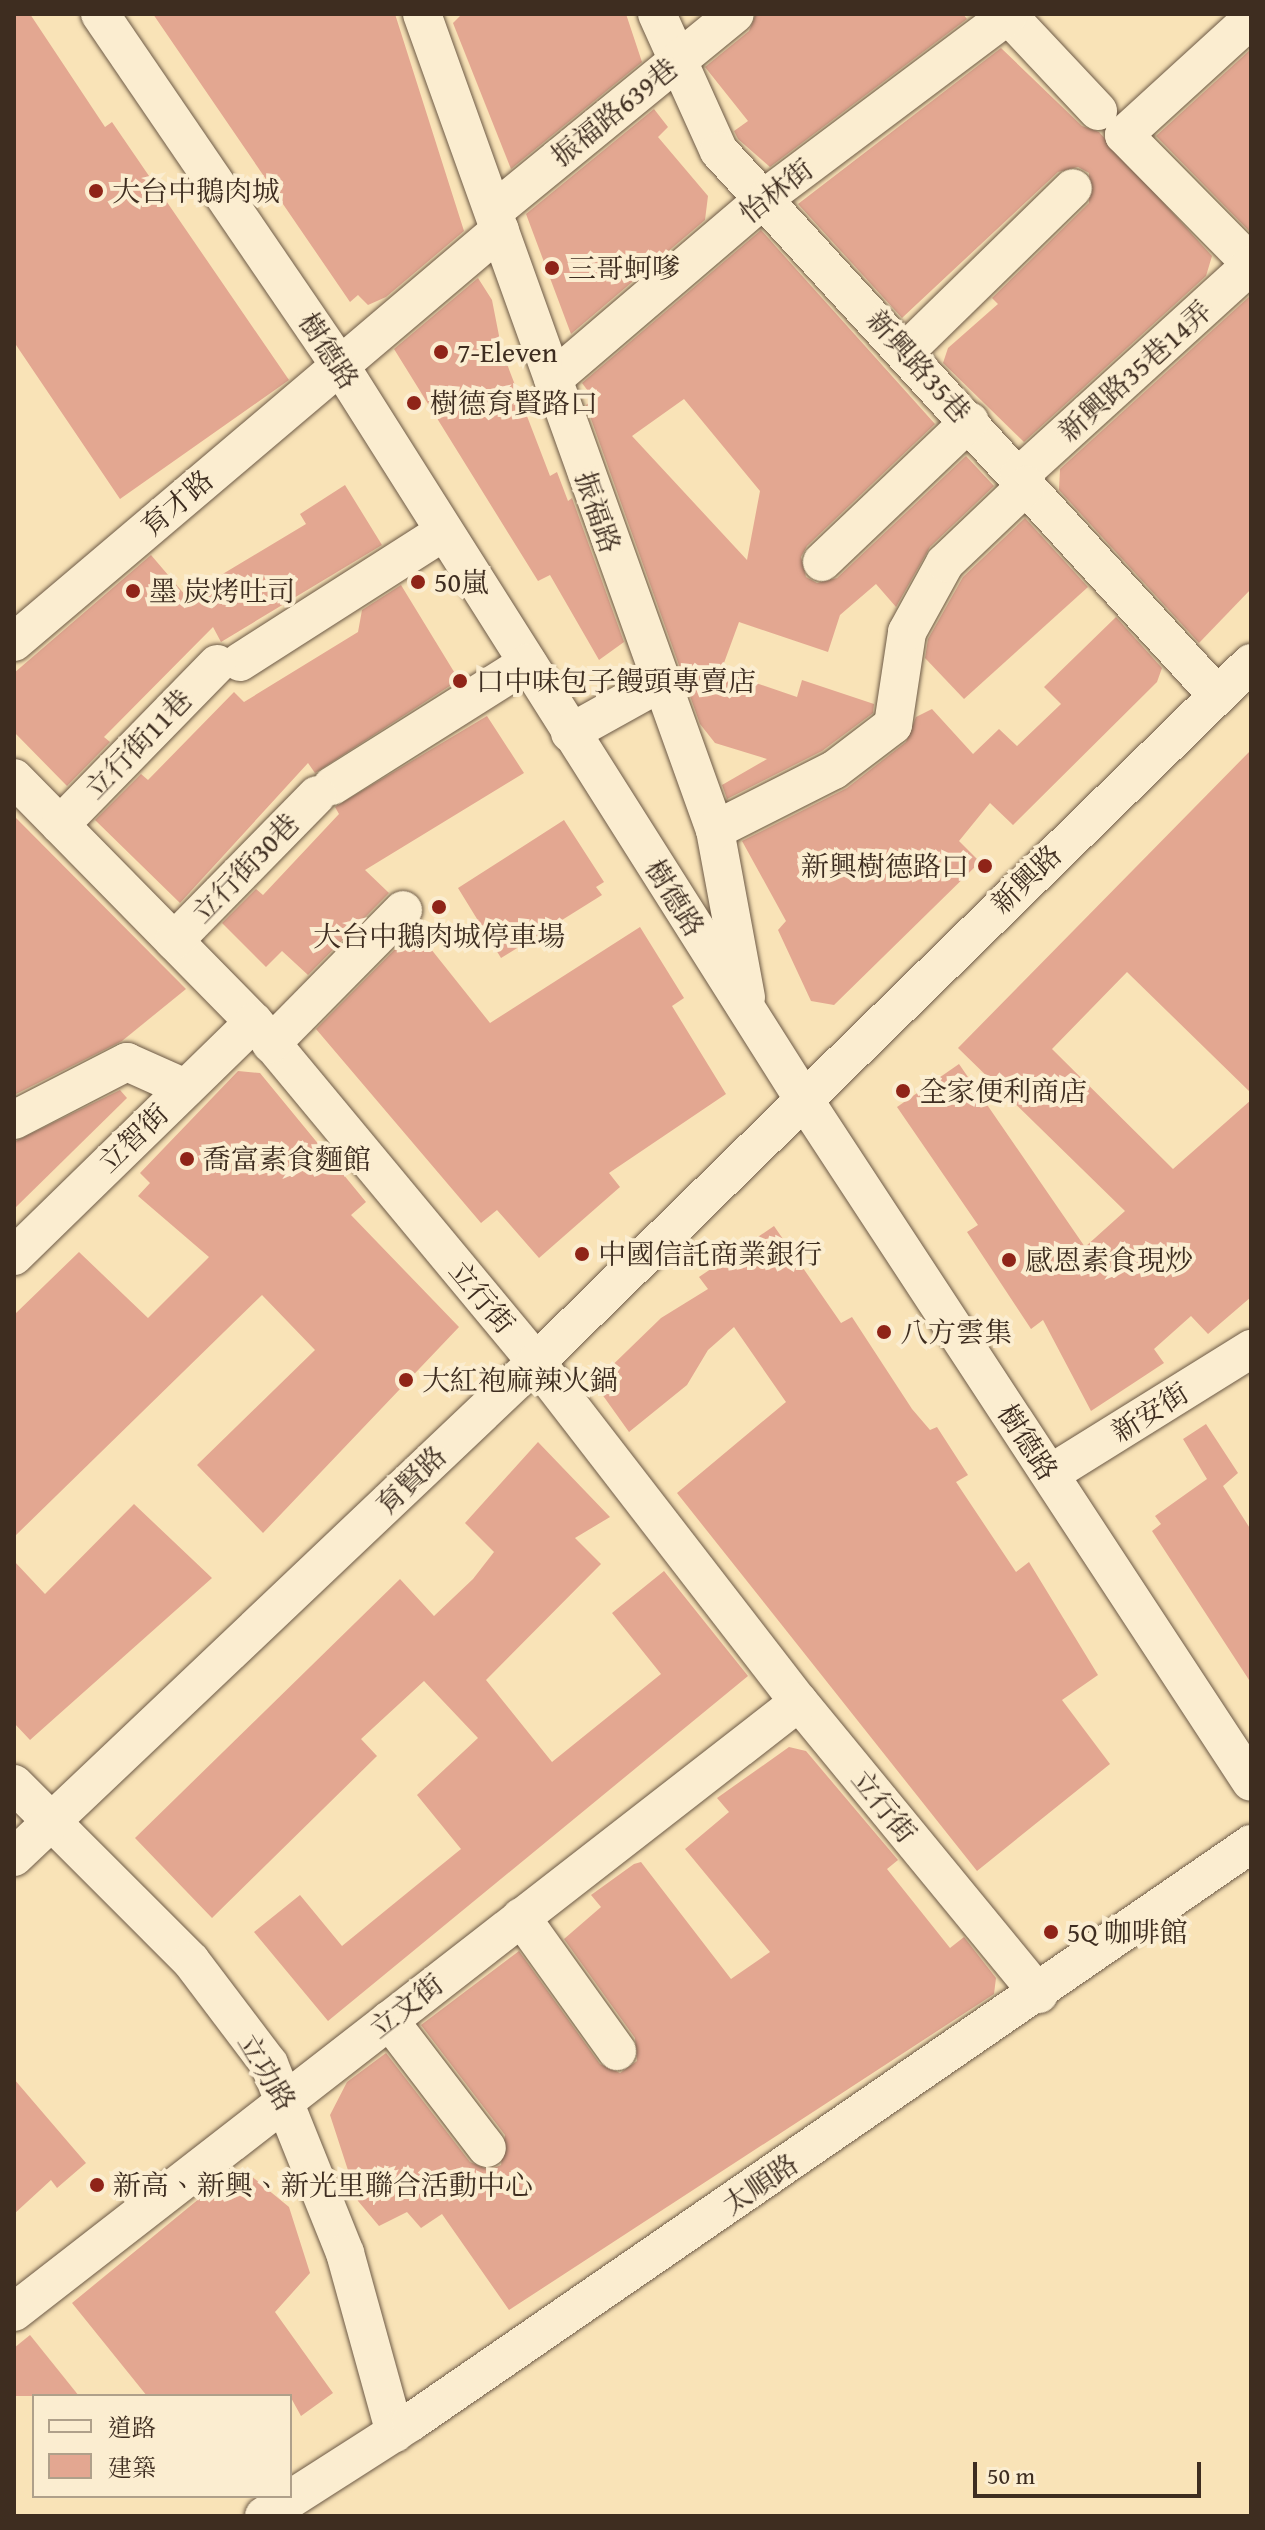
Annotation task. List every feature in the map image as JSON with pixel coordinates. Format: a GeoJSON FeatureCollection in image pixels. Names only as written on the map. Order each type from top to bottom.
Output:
{"type":"FeatureCollection","features":[{"type":"Feature","properties":{"kind":"street","name":"樹德路"},"geometry":{"type":"LineString","coordinates":[[100,14],[339,364],[750,1017],[1251,1782]]}},
{"type":"Feature","properties":{"kind":"street","name":"振福路"},"geometry":{"type":"LineString","coordinates":[[422,14],[658,684],[715,830],[750,1017]]}},
{"type":"Feature","properties":{"kind":"street","name":"新興路35巷"},"geometry":{"type":"LineString","coordinates":[[657,14],[674,62],[719,151],[766,197],[1217,695]]}},
{"type":"Feature","properties":{"kind":"street","name":"振福路639巷"},"geometry":{"type":"LineString","coordinates":[[339,364],[674,62],[735,14]]}},
{"type":"Feature","properties":{"kind":"street"},"geometry":{"type":"LineString","coordinates":[[1008,15],[1098,111]]}},
{"type":"Feature","properties":{"kind":"street","name":"怡林街"},"geometry":{"type":"LineString","coordinates":[[553,379],[766,197],[1008,15]]}},
{"type":"Feature","properties":{"kind":"street"},"geometry":{"type":"LineString","coordinates":[[1251,19],[1124,135],[1251,264]]}},
{"type":"Feature","properties":{"kind":"street"},"geometry":{"type":"LineString","coordinates":[[906,351],[1073,188]]}},
{"type":"Feature","properties":{"kind":"street","name":"新興路35巷14弄"},"geometry":{"type":"LineString","coordinates":[[715,830],[834,770],[893,725],[907,632],[945,563],[1023,480],[1251,264]]}},
{"type":"Feature","properties":{"kind":"street","name":"育才路"},"geometry":{"type":"LineString","coordinates":[[14,642],[339,364]]}},
{"type":"Feature","properties":{"kind":"street"},"geometry":{"type":"LineString","coordinates":[[822,562],[970,421]]}},
{"type":"Feature","properties":{"kind":"street","name":"立行街11巷"},"geometry":{"type":"LineString","coordinates":[[60,825],[228,663],[443,532]]}},
{"type":"Feature","properties":{"kind":"street","name":"立行街30巷"},"geometry":{"type":"LineString","coordinates":[[174,941],[324,790],[527,663]]}},
{"type":"Feature","properties":{"kind":"street","name":"新興路"},"geometry":{"type":"LineString","coordinates":[[801,1095],[1251,663]]}},
{"type":"Feature","properties":{"kind":"street"},"geometry":{"type":"LineString","coordinates":[[570,733],[658,684]]}},
{"type":"Feature","properties":{"kind":"street","name":"立行街"},"geometry":{"type":"LineString","coordinates":[[14,778],[263,1033],[536,1362],[799,1702],[1039,1994]]}},
{"type":"Feature","properties":{"kind":"street","name":"立智街"},"geometry":{"type":"LineString","coordinates":[[14,1256],[185,1088],[263,1033],[403,910]]}},
{"type":"Feature","properties":{"kind":"street"},"geometry":{"type":"LineString","coordinates":[[20,1103],[127,1062],[185,1088]]}},
{"type":"Feature","properties":{"kind":"street","name":"育賢路"},"geometry":{"type":"LineString","coordinates":[[14,1857],[536,1362],[801,1095]]}},
{"type":"Feature","properties":{"kind":"street","name":"新安街"},"geometry":{"type":"LineString","coordinates":[[1050,1474],[1251,1349]]}},
{"type":"Feature","properties":{"kind":"street","name":"立文街"},"geometry":{"type":"LineString","coordinates":[[14,2312],[799,1702]]}},
{"type":"Feature","properties":{"kind":"street","name":"立功路"},"geometry":{"type":"LineString","coordinates":[[14,1784],[55,1820],[191,1961],[287,2098],[345,2253],[395,2433]]}},
{"type":"Feature","properties":{"kind":"street","name":"太順路"},"geometry":{"type":"LineString","coordinates":[[264,2516],[395,2433],[1039,1994],[1251,1844]]}},
{"type":"Feature","properties":{"kind":"street"},"geometry":{"type":"LineString","coordinates":[[521,1917],[617,2051]]}},
{"type":"Feature","properties":{"kind":"street"},"geometry":{"type":"LineString","coordinates":[[389,2020],[487,2148]]}},
{"type":"Feature","properties":{"kind":"building"},"geometry":{"type":"Polygon","coordinates":[[[14,14],[30,14],[105,127],[112,122],[289,380],[120,499],[14,342],[14,14]]]}},
{"type":"Feature","properties":{"kind":"building"},"geometry":{"type":"Polygon","coordinates":[[[153,14],[395,14],[464,231],[386,297],[368,305],[358,295],[350,302],[153,14]]]}},
{"type":"Feature","properties":{"kind":"building"},"geometry":{"type":"Polygon","coordinates":[[[462,14],[626,14],[642,62],[511,169],[453,23],[462,14]]]}},
{"type":"Feature","properties":{"kind":"building"},"geometry":{"type":"Polygon","coordinates":[[[756,14],[963,14],[967,19],[770,167],[738,139],[734,131],[748,121],[705,67],[749,31],[756,14]]]}},
{"type":"Feature","properties":{"kind":"building"},"geometry":{"type":"Polygon","coordinates":[[[1001,48],[1082,126],[1099,132],[1212,256],[1206,276],[1024,442],[943,363],[948,348],[998,304],[992,298],[1089,203],[1089,173],[1078,167],[1058,172],[902,318],[798,204],[1001,48]]]}},
{"type":"Feature","properties":{"kind":"building"},"geometry":{"type":"Polygon","coordinates":[[[1251,49],[1251,233],[1156,136],[1251,49]]]}},
{"type":"Feature","properties":{"kind":"building"},"geometry":{"type":"Polygon","coordinates":[[[654,109],[668,127],[658,137],[708,196],[705,220],[571,334],[526,214],[654,109]]]}},
{"type":"Feature","properties":{"kind":"building"},"geometry":{"type":"Polygon","coordinates":[[[761,230],[935,424],[807,546],[801,557],[806,577],[817,583],[837,578],[966,456],[994,486],[930,547],[896,607],[876,584],[840,615],[828,652],[739,622],[721,671],[797,697],[802,680],[874,704],[873,713],[822,751],[727,799],[722,785],[767,759],[715,743],[700,724],[586,405],[594,399],[582,383],[761,230]],[[684,399],[632,436],[747,560],[760,491],[684,399]]]}},
{"type":"Feature","properties":{"kind":"building"},"geometry":{"type":"Polygon","coordinates":[[[478,278],[492,300],[502,351],[550,476],[557,472],[568,501],[572,498],[624,642],[599,660],[550,575],[538,581],[394,349],[478,278]]]}},
{"type":"Feature","properties":{"kind":"building"},"geometry":{"type":"Polygon","coordinates":[[[1251,295],[1251,589],[1199,643],[1059,490],[1060,469],[1251,295]]]}},
{"type":"Feature","properties":{"kind":"building"},"geometry":{"type":"Polygon","coordinates":[[[345,485],[382,545],[221,642],[213,627],[104,737],[110,742],[67,786],[14,732],[14,673],[151,555],[186,596],[306,524],[300,514],[345,485]]]}},
{"type":"Feature","properties":{"kind":"building"},"geometry":{"type":"Polygon","coordinates":[[[1025,518],[1088,587],[964,699],[925,658],[928,639],[963,577],[1025,518]]]}},
{"type":"Feature","properties":{"kind":"building"},"geometry":{"type":"Polygon","coordinates":[[[401,585],[459,680],[315,773],[308,763],[180,903],[95,820],[141,774],[148,780],[234,692],[244,702],[358,632],[362,610],[401,585]]]}},
{"type":"Feature","properties":{"kind":"building"},"geometry":{"type":"Polygon","coordinates":[[[1116,617],[1162,668],[1157,682],[1013,825],[990,803],[959,841],[980,862],[834,1005],[811,1001],[778,930],[786,921],[742,841],[847,788],[906,742],[916,717],[932,709],[973,754],[999,729],[1017,746],[1061,704],[1044,687],[1116,617]]]}},
{"type":"Feature","properties":{"kind":"building"},"geometry":{"type":"Polygon","coordinates":[[[487,716],[524,773],[365,870],[389,893],[308,975],[282,951],[266,967],[222,923],[256,889],[263,895],[339,814],[335,807],[487,716]]]}},
{"type":"Feature","properties":{"kind":"building"},"geometry":{"type":"Polygon","coordinates":[[[1251,750],[1251,1093],[1127,972],[1052,1049],[1173,1169],[1251,1100],[1251,1297],[1208,1334],[1191,1316],[1154,1349],[1164,1363],[1091,1411],[1043,1320],[1031,1329],[967,1232],[978,1225],[897,1107],[959,1064],[1085,1247],[1125,1211],[958,1048],[1251,750]]]}},
{"type":"Feature","properties":{"kind":"building"},"geometry":{"type":"Polygon","coordinates":[[[14,816],[186,989],[122,1041],[14,1095],[14,816]]]}},
{"type":"Feature","properties":{"kind":"building"},"geometry":{"type":"Polygon","coordinates":[[[564,820],[604,882],[596,887],[602,895],[501,958],[458,888],[564,820]]]}},
{"type":"Feature","properties":{"kind":"building"},"geometry":{"type":"Polygon","coordinates":[[[640,927],[684,998],[672,1006],[726,1094],[609,1173],[620,1187],[539,1258],[497,1210],[481,1223],[316,1029],[415,929],[490,1023],[640,927]]]}},
{"type":"Feature","properties":{"kind":"building"},"geometry":{"type":"Polygon","coordinates":[[[238,1071],[260,1073],[366,1202],[351,1215],[459,1327],[263,1533],[197,1465],[315,1350],[262,1295],[14,1537],[14,1315],[79,1252],[148,1318],[209,1257],[138,1196],[150,1183],[140,1173],[238,1071]]]}},
{"type":"Feature","properties":{"kind":"building"},"geometry":{"type":"Polygon","coordinates":[[[120,1090],[127,1098],[14,1209],[14,1142],[120,1090]]]}},
{"type":"Feature","properties":{"kind":"building"},"geometry":{"type":"Polygon","coordinates":[[[774,1226],[841,1323],[852,1317],[912,1409],[930,1430],[937,1427],[968,1475],[956,1482],[1016,1572],[1029,1562],[1098,1675],[1062,1700],[1110,1764],[977,1871],[677,1493],[786,1402],[734,1327],[708,1350],[687,1385],[629,1432],[594,1383],[661,1318],[708,1289],[699,1277],[774,1226]]]}},
{"type":"Feature","properties":{"kind":"building"},"geometry":{"type":"Polygon","coordinates":[[[1206,1424],[1238,1473],[1223,1486],[1251,1530],[1251,1683],[1152,1531],[1161,1524],[1155,1516],[1207,1479],[1183,1439],[1206,1424]]]}},
{"type":"Feature","properties":{"kind":"building"},"geometry":{"type":"Polygon","coordinates":[[[538,1442],[610,1517],[575,1538],[601,1564],[486,1680],[552,1762],[661,1674],[612,1613],[664,1571],[748,1676],[328,2021],[254,1932],[300,1895],[342,1946],[461,1849],[417,1795],[478,1738],[424,1681],[361,1739],[377,1756],[212,1918],[135,1838],[400,1579],[434,1616],[473,1579],[494,1552],[465,1523],[538,1442]]]}},
{"type":"Feature","properties":{"kind":"building"},"geometry":{"type":"Polygon","coordinates":[[[134,1504],[212,1578],[30,1740],[14,1723],[14,1561],[45,1594],[134,1504]]]}},
{"type":"Feature","properties":{"kind":"building"},"geometry":{"type":"Polygon","coordinates":[[[789,1747],[806,1751],[898,1860],[887,1869],[950,1948],[964,1937],[996,1978],[994,1994],[509,2310],[442,2214],[421,2228],[407,2212],[379,2226],[358,2201],[330,2115],[347,2082],[386,2053],[470,2162],[489,2170],[501,2165],[505,2135],[421,2025],[519,1951],[600,2064],[620,2073],[637,2061],[635,2038],[564,1939],[601,1907],[591,1895],[634,1864],[641,1862],[731,1979],[770,1952],[685,1849],[729,1812],[717,1798],[789,1747]]]}},
{"type":"Feature","properties":{"kind":"building"},"geometry":{"type":"Polygon","coordinates":[[[14,2079],[86,2163],[57,2188],[51,2180],[14,2214],[14,2079]]]}},
{"type":"Feature","properties":{"kind":"building"},"geometry":{"type":"Polygon","coordinates":[[[250,2175],[289,2207],[310,2273],[275,2312],[333,2393],[301,2416],[292,2394],[145,2394],[72,2303],[222,2180],[231,2189],[250,2175]]]}},
{"type":"Feature","properties":{"kind":"building"},"geometry":{"type":"Polygon","coordinates":[[[30,2335],[77,2394],[14,2396],[14,2348],[30,2335]]]}},
{"type":"Feature","properties":{"kind":"place","name":"大台中鵝肉城"},"geometry":{"type":"Point","coordinates":[96,191]}},
{"type":"Feature","properties":{"kind":"place","name":"三哥蚵嗲"},"geometry":{"type":"Point","coordinates":[552,268]}},
{"type":"Feature","properties":{"kind":"place","name":"7-Eleven"},"geometry":{"type":"Point","coordinates":[441,352]}},
{"type":"Feature","properties":{"kind":"place","name":"樹德育賢路口"},"geometry":{"type":"Point","coordinates":[414,403]}},
{"type":"Feature","properties":{"kind":"place","name":"50嵐"},"geometry":{"type":"Point","coordinates":[418,582]}},
{"type":"Feature","properties":{"kind":"place","name":"墨 炭烤吐司"},"geometry":{"type":"Point","coordinates":[133,591]}},
{"type":"Feature","properties":{"kind":"place","name":"口中味包子饅頭專賣店"},"geometry":{"type":"Point","coordinates":[460,681]}},
{"type":"Feature","properties":{"kind":"place","name":"新興樹德路口"},"geometry":{"type":"Point","coordinates":[985,866]}},
{"type":"Feature","properties":{"kind":"place","name":"大台中鵝肉城停車場"},"geometry":{"type":"Point","coordinates":[439,907]}},
{"type":"Feature","properties":{"kind":"place","name":"全家便利商店"},"geometry":{"type":"Point","coordinates":[903,1091]}},
{"type":"Feature","properties":{"kind":"place","name":"喬富素食麵館"},"geometry":{"type":"Point","coordinates":[187,1159]}},
{"type":"Feature","properties":{"kind":"place","name":"中國信託商業銀行"},"geometry":{"type":"Point","coordinates":[582,1254]}},
{"type":"Feature","properties":{"kind":"place","name":"感恩素食現炒"},"geometry":{"type":"Point","coordinates":[1009,1260]}},
{"type":"Feature","properties":{"kind":"place","name":"八方雲集"},"geometry":{"type":"Point","coordinates":[884,1332]}},
{"type":"Feature","properties":{"kind":"place","name":"大紅袍麻辣火鍋"},"geometry":{"type":"Point","coordinates":[406,1380]}},
{"type":"Feature","properties":{"kind":"place","name":"5Q 咖啡館"},"geometry":{"type":"Point","coordinates":[1051,1932]}},
{"type":"Feature","properties":{"kind":"place","name":"新高、新興、新光里聯合活動中心"},"geometry":{"type":"Point","coordinates":[97,2185]}}]}
